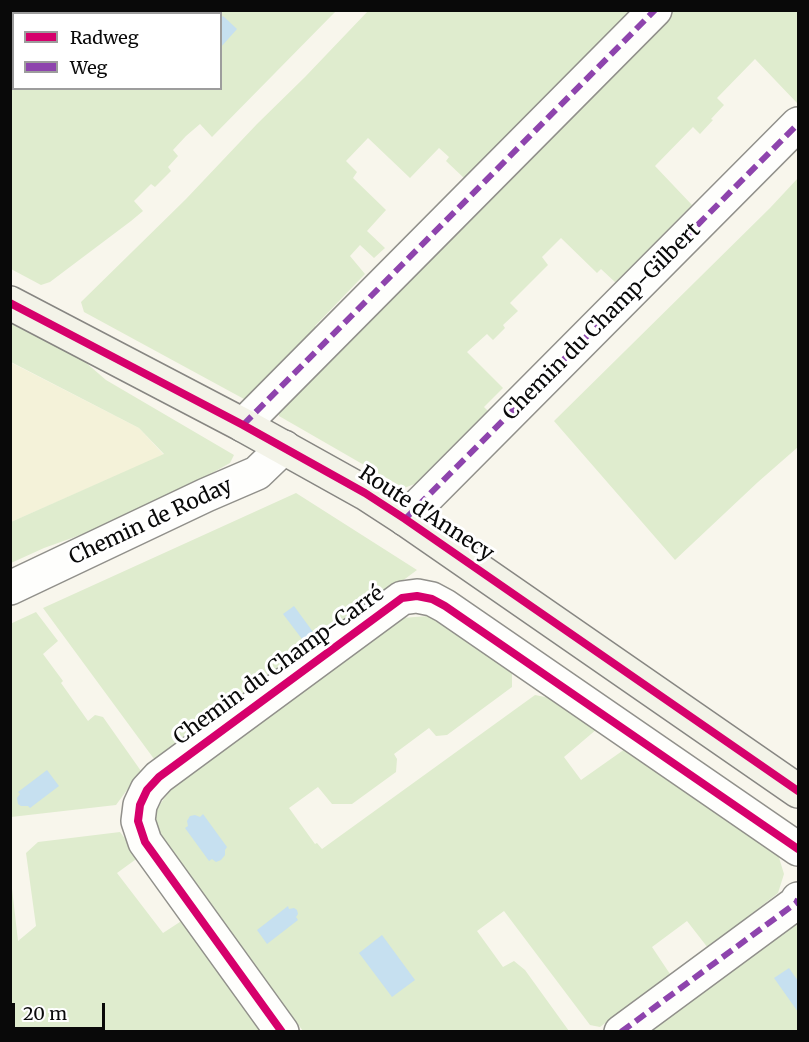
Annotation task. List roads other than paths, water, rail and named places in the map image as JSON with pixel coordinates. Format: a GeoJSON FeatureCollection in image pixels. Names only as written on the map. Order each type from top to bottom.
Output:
{"type":"FeatureCollection","features":[{"type":"Feature","properties":{"kind":"main road","name":"Route d'Annecy"},"geometry":{"type":"LineString","coordinates":[[10,303],[284,447],[365,494],[405,519],[798,791]]}},
{"type":"Feature","properties":{"kind":"street"},"geometry":{"type":"LineString","coordinates":[[243,425],[654,10]]}},
{"type":"Feature","properties":{"kind":"street","name":"Chemin du Champ-Gilbert"},"geometry":{"type":"LineString","coordinates":[[405,519],[798,124]]}},
{"type":"Feature","properties":{"kind":"street","name":"Chemin de Roday"},"geometry":{"type":"LineString","coordinates":[[10,588],[256,473],[284,447]]}},
{"type":"Feature","properties":{"kind":"street","name":"Chemin du Champ-Carré"},"geometry":{"type":"LineString","coordinates":[[282,1032],[145,842],[138,820],[140,805],[147,790],[159,777],[402,598],[417,596],[432,599],[445,606],[798,849]]}},
{"type":"Feature","properties":{"kind":"street"},"geometry":{"type":"LineString","coordinates":[[621,1032],[796,903],[798,899]]}},
{"type":"Feature","properties":{"kind":"water"},"geometry":{"type":"Polygon","coordinates":[[[222,17],[237,29],[222,46],[222,17]]]}},
{"type":"Feature","properties":{"kind":"water"},"geometry":{"type":"Polygon","coordinates":[[[294,606],[316,636],[305,643],[283,614],[294,606]]]}},
{"type":"Feature","properties":{"kind":"water"},"geometry":{"type":"Polygon","coordinates":[[[47,770],[59,786],[30,808],[18,804],[17,798],[20,794],[18,792],[47,770]]]}},
{"type":"Feature","properties":{"kind":"water"},"geometry":{"type":"Polygon","coordinates":[[[203,814],[227,847],[225,855],[216,862],[212,859],[209,861],[185,828],[188,826],[187,821],[190,816],[200,817],[203,814]]]}},
{"type":"Feature","properties":{"kind":"water"},"geometry":{"type":"Polygon","coordinates":[[[288,906],[289,909],[297,910],[298,920],[267,944],[257,930],[288,906]]]}},
{"type":"Feature","properties":{"kind":"water"},"geometry":{"type":"Polygon","coordinates":[[[382,935],[415,980],[392,997],[359,953],[382,935]]]}},
{"type":"Feature","properties":{"kind":"water"},"geometry":{"type":"Polygon","coordinates":[[[789,968],[798,981],[798,1012],[774,978],[789,968]]]}}]}
